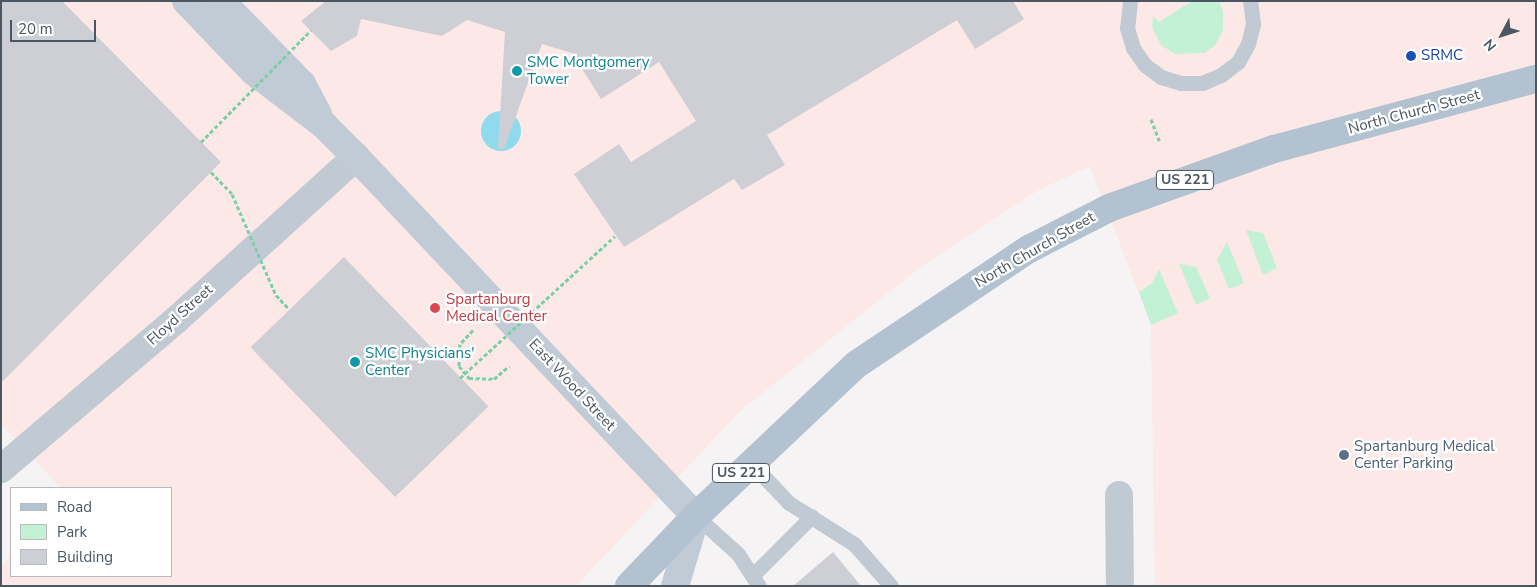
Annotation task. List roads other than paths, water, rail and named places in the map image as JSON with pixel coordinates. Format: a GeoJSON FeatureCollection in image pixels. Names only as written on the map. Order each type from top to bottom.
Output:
{"type":"FeatureCollection","features":[{"type":"Feature","properties":{"kind":"main road","name":"North Church Street"},"geometry":{"type":"LineString","coordinates":[[629,586],[750,463],[866,355],[1029,249],[1109,208],[1274,149],[1536,79]]}},
{"type":"Feature","properties":{"kind":"street","name":"East Wood Street"},"geometry":{"type":"LineString","coordinates":[[186,1],[253,71],[324,125],[356,157],[696,516]]}},
{"type":"Feature","properties":{"kind":"street","name":"East Wood Street"},"geometry":{"type":"LineString","coordinates":[[221,1],[302,84],[324,125]]}},
{"type":"Feature","properties":{"kind":"street","name":"Floyd Street"},"geometry":{"type":"LineString","coordinates":[[1,469],[176,320],[356,157]]}},
{"type":"Feature","properties":{"kind":"street"},"geometry":{"type":"LineString","coordinates":[[1119,495],[1120,586]]}},
{"type":"Feature","properties":{"kind":"street"},"geometry":{"type":"LineString","coordinates":[[675,586],[696,516]]}},
{"type":"Feature","properties":{"kind":"lane"},"geometry":{"type":"LineString","coordinates":[[1130,1],[1127,28],[1133,48],[1144,65],[1161,77],[1181,83],[1202,82],[1221,75],[1238,62],[1248,44],[1253,24],[1250,1]]}},
{"type":"Feature","properties":{"kind":"lane"},"geometry":{"type":"LineString","coordinates":[[750,463],[789,503],[854,544],[891,586]]}},
{"type":"Feature","properties":{"kind":"lane"},"geometry":{"type":"LineString","coordinates":[[696,516],[738,554],[756,580],[812,516]]}},
{"type":"Feature","properties":{"kind":"water"},"geometry":{"type":"Polygon","coordinates":[[[497,111],[505,111],[512,114],[518,120],[521,131],[518,142],[512,148],[505,151],[497,151],[490,148],[484,142],[481,135],[481,127],[484,120],[490,114],[497,111]]]}},
{"type":"Feature","properties":{"kind":"place","name":"SRMC"},"geometry":{"type":"Point","coordinates":[1411,56]}},
{"type":"Feature","properties":{"kind":"place","name":"SMC Montgomery Tower"},"geometry":{"type":"Point","coordinates":[517,71]}},
{"type":"Feature","properties":{"kind":"place","name":"Spartanburg Medical Center"},"geometry":{"type":"Point","coordinates":[435,308]}},
{"type":"Feature","properties":{"kind":"place","name":"SMC Physicians' Center"},"geometry":{"type":"Point","coordinates":[355,362]}},
{"type":"Feature","properties":{"kind":"place","name":"Spartanburg Medical Center Parking"},"geometry":{"type":"Point","coordinates":[1344,455]}}]}
